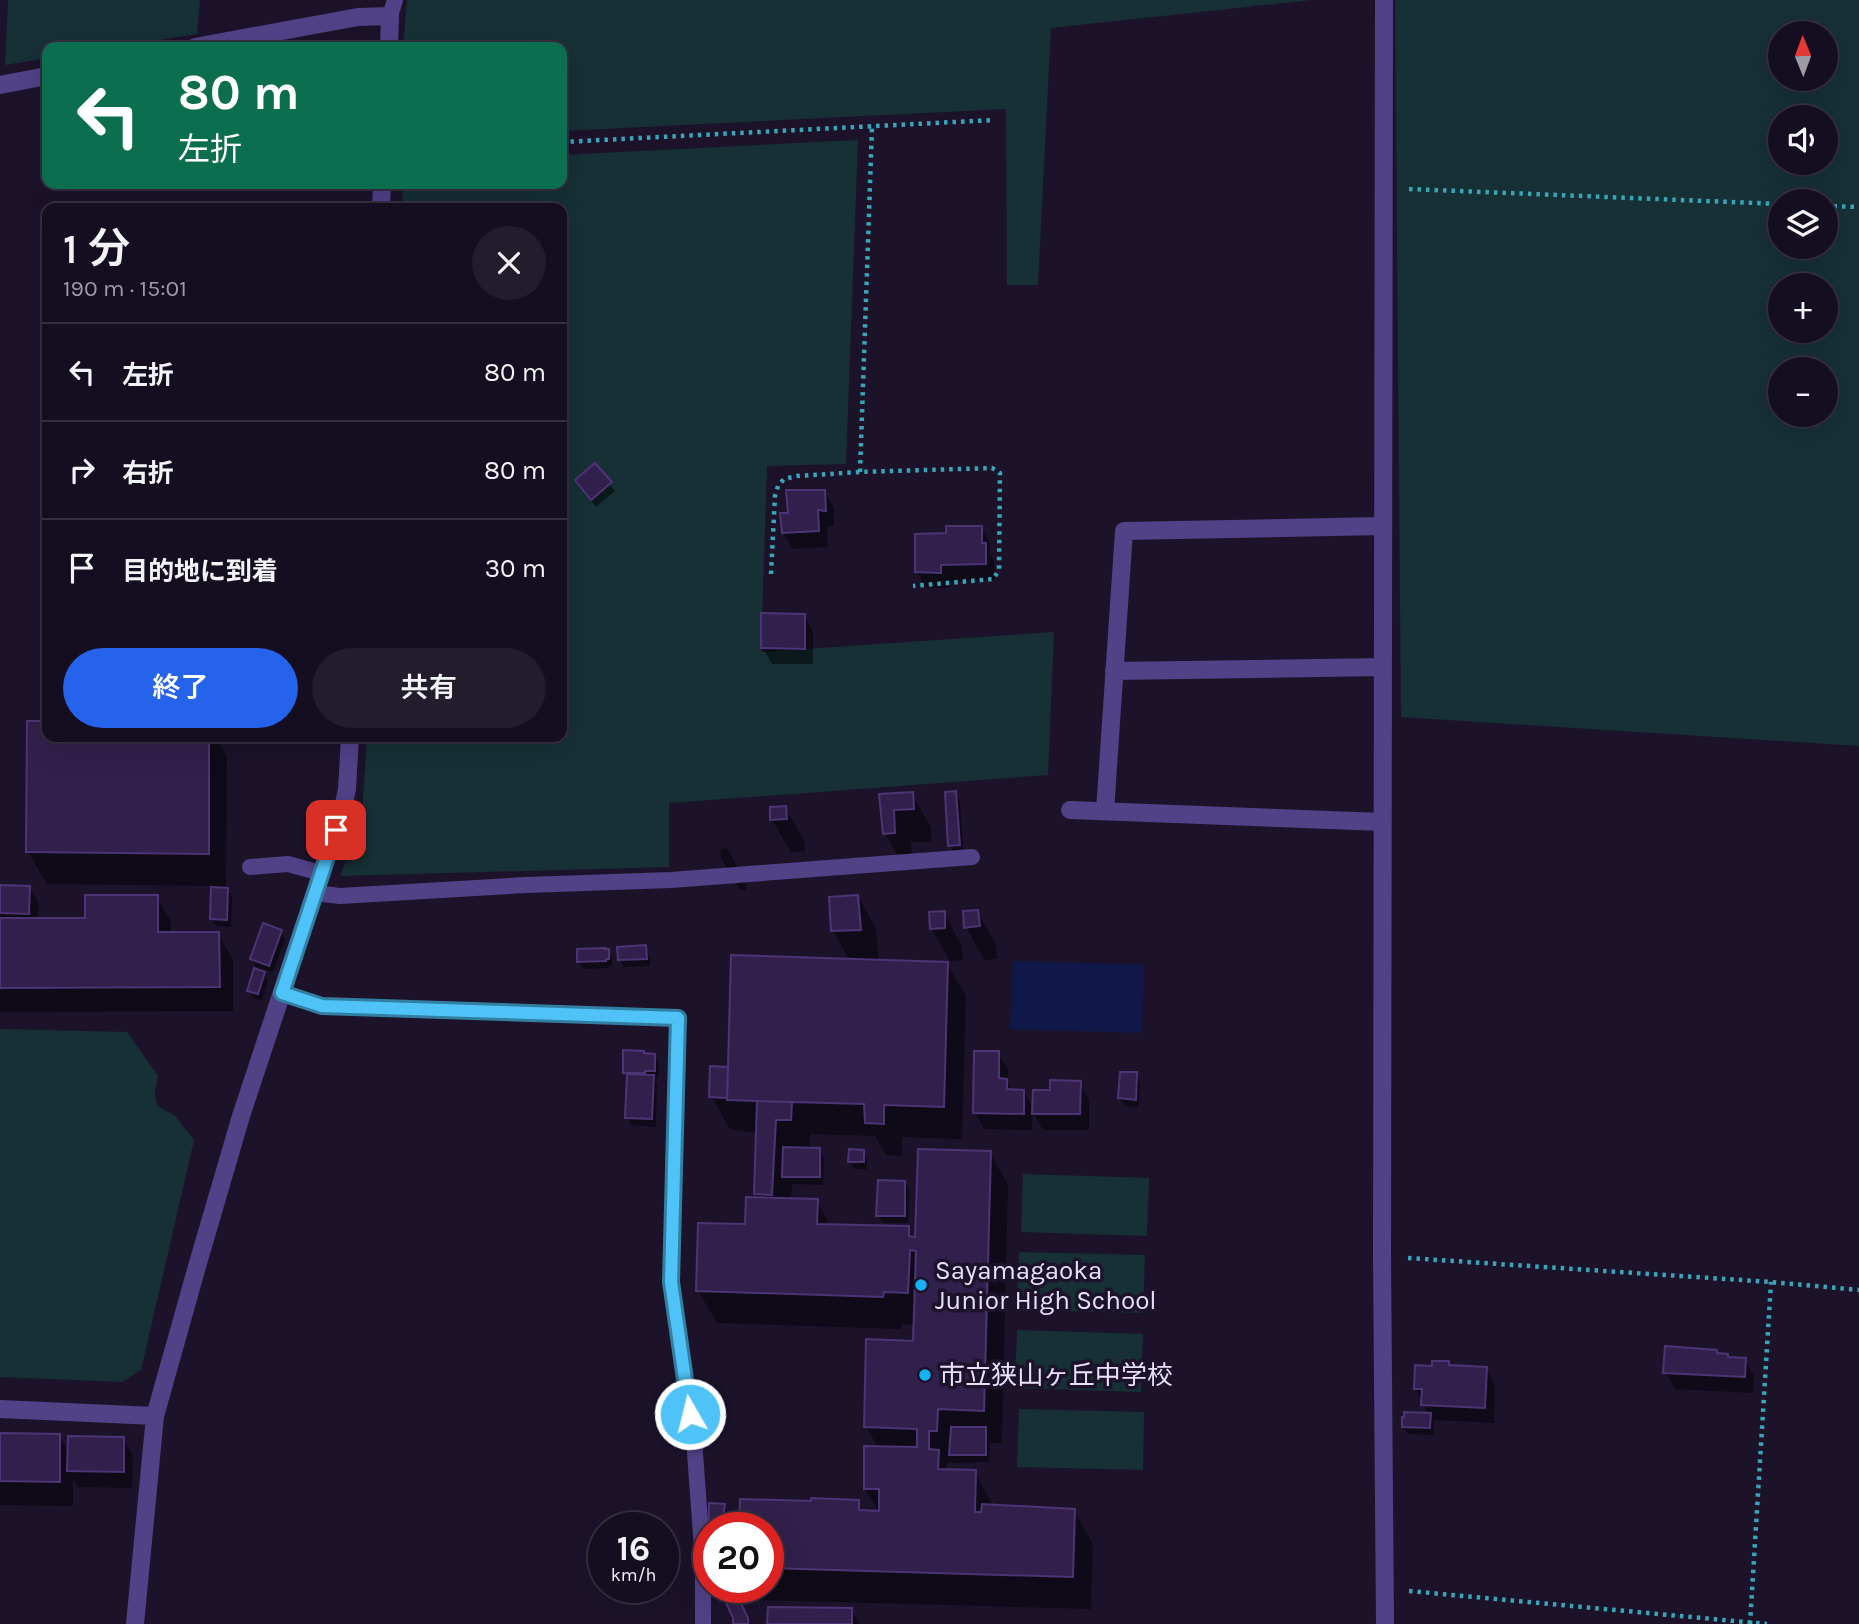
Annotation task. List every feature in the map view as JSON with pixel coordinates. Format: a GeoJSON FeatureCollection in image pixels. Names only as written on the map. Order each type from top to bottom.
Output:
{"type":"FeatureCollection","features":[{"type":"Feature","properties":{"kind":"street"},"geometry":{"type":"LineString","coordinates":[[1384,0],[1382,1256],[1385,1624]]}},
{"type":"Feature","properties":{"kind":"street"},"geometry":{"type":"LineString","coordinates":[[222,42],[358,17],[392,8],[389,42]]}},
{"type":"Feature","properties":{"kind":"street"},"geometry":{"type":"LineString","coordinates":[[0,85],[42,77]]}},
{"type":"Feature","properties":{"kind":"street"},"geometry":{"type":"LineString","coordinates":[[1105,811],[1124,531],[1384,526]]}},
{"type":"Feature","properties":{"kind":"street"},"geometry":{"type":"LineString","coordinates":[[1114,671],[1383,667]]}},
{"type":"Feature","properties":{"kind":"street"},"geometry":{"type":"LineString","coordinates":[[135,1624],[155,1416],[241,1116],[343,808],[349,742]]}},
{"type":"Feature","properties":{"kind":"street"},"geometry":{"type":"LineString","coordinates":[[1070,810],[1382,822]]}},
{"type":"Feature","properties":{"kind":"street"},"geometry":{"type":"LineString","coordinates":[[0,1409],[155,1416]]}},
{"type":"Feature","properties":{"kind":"lane"},"geometry":{"type":"LineString","coordinates":[[315,893],[340,896],[671,880],[972,857]]}},
{"type":"Feature","properties":{"kind":"lane"},"geometry":{"type":"LineString","coordinates":[[250,867],[288,864],[321,873]]}},
{"type":"Feature","properties":{"kind":"lane"},"geometry":{"type":"LineString","coordinates":[[282,993],[322,1006],[678,1018],[671,1282],[694,1440],[703,1562],[703,1624]]}},
{"type":"Feature","properties":{"kind":"path"},"geometry":{"type":"LineString","coordinates":[[567,142],[994,120]]}},
{"type":"Feature","properties":{"kind":"path"},"geometry":{"type":"LineString","coordinates":[[860,471],[872,127]]}},
{"type":"Feature","properties":{"kind":"path"},"geometry":{"type":"LineString","coordinates":[[1384,188],[1768,204]]}},
{"type":"Feature","properties":{"kind":"path"},"geometry":{"type":"LineString","coordinates":[[1838,206],[1859,207]]}},
{"type":"Feature","properties":{"kind":"path"},"geometry":{"type":"LineString","coordinates":[[771,574],[775,496],[784,479],[797,475],[860,471],[992,468],[1000,472],[999,570],[993,579],[913,586]]}},
{"type":"Feature","properties":{"kind":"path"},"geometry":{"type":"LineString","coordinates":[[1382,1256],[1859,1290]]}},
{"type":"Feature","properties":{"kind":"path"},"geometry":{"type":"LineString","coordinates":[[1750,1623],[1771,1282]]}},
{"type":"Feature","properties":{"kind":"path"},"geometry":{"type":"LineString","coordinates":[[1385,1588],[1767,1624]]}},
{"type":"Feature","properties":{"kind":"green space"},"geometry":{"type":"Polygon","coordinates":[[[8,0],[200,0],[197,34],[146,42],[42,42],[42,59],[5,65],[8,0]]]}},
{"type":"Feature","properties":{"kind":"green space"},"geometry":{"type":"Polygon","coordinates":[[[407,0],[1312,0],[1051,28],[1038,285],[1007,285],[1006,109],[567,131],[567,42],[403,42],[407,0]]]}},
{"type":"Feature","properties":{"kind":"green space"},"geometry":{"type":"Polygon","coordinates":[[[1395,0],[1859,0],[1859,746],[1401,717],[1395,0]]]}},
{"type":"Feature","properties":{"kind":"green space"},"geometry":{"type":"Polygon","coordinates":[[[858,140],[846,464],[767,466],[761,652],[1054,632],[1048,775],[669,803],[669,867],[340,876],[362,816],[367,742],[567,742],[567,203],[402,203],[403,189],[567,189],[567,155],[858,140]]]}},
{"type":"Feature","properties":{"kind":"green space"},"geometry":{"type":"Polygon","coordinates":[[[0,1029],[127,1032],[158,1076],[155,1092],[157,1106],[174,1115],[194,1140],[141,1370],[122,1382],[0,1377],[0,1029]]]}},
{"type":"Feature","properties":{"kind":"green space"},"geometry":{"type":"Polygon","coordinates":[[[1023,1174],[1149,1178],[1147,1236],[1021,1232],[1023,1174]]]}},
{"type":"Feature","properties":{"kind":"green space"},"geometry":{"type":"Polygon","coordinates":[[[1019,1252],[1145,1255],[1143,1313],[1017,1310],[1019,1252]]]}},
{"type":"Feature","properties":{"kind":"green space"},"geometry":{"type":"Polygon","coordinates":[[[1017,1330],[1143,1334],[1141,1392],[1015,1388],[1017,1330]]]}},
{"type":"Feature","properties":{"kind":"green space"},"geometry":{"type":"Polygon","coordinates":[[[1019,1409],[1144,1412],[1143,1470],[1017,1467],[1019,1409]]]}},
{"type":"Feature","properties":{"kind":"shaded area"},"geometry":{"type":"Polygon","coordinates":[[[1013,961],[1144,965],[1142,1033],[1010,1029],[1013,961]]]}},
{"type":"Feature","properties":{"kind":"building"},"geometry":{"type":"Polygon","coordinates":[[[595,463],[612,482],[591,500],[575,480],[595,463]]]}},
{"type":"Feature","properties":{"kind":"building"},"geometry":{"type":"Polygon","coordinates":[[[786,490],[825,490],[826,511],[818,510],[819,531],[782,533],[780,513],[788,513],[786,490]]]}},
{"type":"Feature","properties":{"kind":"building"},"geometry":{"type":"Polygon","coordinates":[[[946,526],[982,526],[982,543],[986,543],[986,564],[941,565],[941,573],[915,572],[915,534],[946,533],[946,526]]]}},
{"type":"Feature","properties":{"kind":"building"},"geometry":{"type":"Polygon","coordinates":[[[761,613],[805,614],[805,649],[761,648],[761,613]]]}},
{"type":"Feature","properties":{"kind":"building"},"geometry":{"type":"Polygon","coordinates":[[[27,721],[42,721],[42,742],[209,742],[209,854],[26,852],[27,721]]]}},
{"type":"Feature","properties":{"kind":"building"},"geometry":{"type":"Polygon","coordinates":[[[956,791],[960,845],[948,846],[945,792],[956,791]]]}},
{"type":"Feature","properties":{"kind":"building"},"geometry":{"type":"Polygon","coordinates":[[[913,792],[914,809],[894,810],[895,833],[883,834],[879,794],[913,792]]]}},
{"type":"Feature","properties":{"kind":"building"},"geometry":{"type":"Polygon","coordinates":[[[786,806],[787,819],[770,820],[770,807],[786,806]]]}},
{"type":"Feature","properties":{"kind":"building"},"geometry":{"type":"Polygon","coordinates":[[[0,885],[30,886],[29,914],[0,913],[0,885]]]}},
{"type":"Feature","properties":{"kind":"building"},"geometry":{"type":"Polygon","coordinates":[[[211,887],[228,888],[227,920],[210,919],[211,887]]]}},
{"type":"Feature","properties":{"kind":"building"},"geometry":{"type":"Polygon","coordinates":[[[85,895],[158,895],[158,932],[219,932],[220,987],[0,988],[0,918],[85,918],[85,895]]]}},
{"type":"Feature","properties":{"kind":"building"},"geometry":{"type":"Polygon","coordinates":[[[858,895],[861,930],[831,931],[829,897],[858,895]]]}},
{"type":"Feature","properties":{"kind":"building"},"geometry":{"type":"Polygon","coordinates":[[[978,910],[980,926],[964,928],[963,911],[978,910]]]}},
{"type":"Feature","properties":{"kind":"building"},"geometry":{"type":"Polygon","coordinates":[[[945,911],[945,928],[930,929],[929,912],[945,911]]]}},
{"type":"Feature","properties":{"kind":"building"},"geometry":{"type":"Polygon","coordinates":[[[263,923],[282,930],[269,966],[250,959],[263,923]]]}},
{"type":"Feature","properties":{"kind":"building"},"geometry":{"type":"Polygon","coordinates":[[[646,945],[647,959],[618,960],[617,947],[646,945]]]}},
{"type":"Feature","properties":{"kind":"building"},"geometry":{"type":"Polygon","coordinates":[[[577,949],[609,949],[609,959],[606,961],[577,962],[577,949]]]}},
{"type":"Feature","properties":{"kind":"building"},"geometry":{"type":"Polygon","coordinates":[[[731,955],[948,962],[944,1107],[884,1105],[884,1124],[865,1123],[864,1104],[792,1102],[791,1120],[776,1120],[772,1195],[754,1194],[757,1101],[709,1097],[710,1066],[728,1067],[731,955]]]}},
{"type":"Feature","properties":{"kind":"building"},"geometry":{"type":"Polygon","coordinates":[[[254,968],[265,972],[258,994],[247,991],[254,968]]]}},
{"type":"Feature","properties":{"kind":"building"},"geometry":{"type":"Polygon","coordinates":[[[623,1050],[655,1054],[655,1071],[623,1073],[623,1050]]]}},
{"type":"Feature","properties":{"kind":"building"},"geometry":{"type":"Polygon","coordinates":[[[974,1051],[999,1051],[999,1078],[1007,1079],[1007,1089],[1024,1090],[1024,1114],[973,1113],[974,1051]]]}},
{"type":"Feature","properties":{"kind":"building"},"geometry":{"type":"Polygon","coordinates":[[[710,1066],[728,1067],[727,1098],[709,1097],[710,1066]]]}},
{"type":"Feature","properties":{"kind":"building"},"geometry":{"type":"Polygon","coordinates":[[[1120,1072],[1137,1072],[1136,1100],[1118,1098],[1120,1072]]]}},
{"type":"Feature","properties":{"kind":"building"},"geometry":{"type":"Polygon","coordinates":[[[627,1074],[654,1075],[652,1119],[625,1118],[627,1074]]]}},
{"type":"Feature","properties":{"kind":"building"},"geometry":{"type":"Polygon","coordinates":[[[1050,1080],[1081,1081],[1080,1114],[1032,1114],[1033,1090],[1050,1090],[1050,1080]]]}},
{"type":"Feature","properties":{"kind":"building"},"geometry":{"type":"Polygon","coordinates":[[[757,1101],[792,1102],[791,1120],[776,1120],[772,1195],[754,1194],[757,1101]]]}},
{"type":"Feature","properties":{"kind":"building"},"geometry":{"type":"Polygon","coordinates":[[[783,1147],[820,1148],[820,1177],[782,1177],[783,1147]]]}},
{"type":"Feature","properties":{"kind":"building"},"geometry":{"type":"Polygon","coordinates":[[[849,1149],[864,1150],[864,1162],[848,1162],[849,1149]]]}},
{"type":"Feature","properties":{"kind":"building","name":"市立狭山ヶ丘中学校"},"geometry":{"type":"Polygon","coordinates":[[[918,1149],[991,1151],[984,1411],[938,1409],[937,1431],[929,1431],[929,1449],[939,1450],[938,1469],[976,1470],[975,1512],[981,1512],[982,1504],[1075,1509],[1073,1577],[784,1568],[784,1512],[740,1512],[740,1499],[811,1501],[811,1498],[859,1500],[859,1510],[879,1511],[879,1489],[864,1489],[864,1446],[917,1447],[917,1429],[864,1427],[866,1339],[913,1341],[916,1251],[910,1250],[908,1293],[884,1292],[883,1297],[696,1291],[698,1223],[745,1224],[746,1197],[818,1199],[817,1224],[909,1226],[909,1236],[915,1237],[918,1149]]]}},
{"type":"Feature","properties":{"kind":"building"},"geometry":{"type":"Polygon","coordinates":[[[878,1180],[905,1181],[905,1216],[876,1216],[878,1180]]]}},
{"type":"Feature","properties":{"kind":"building"},"geometry":{"type":"Polygon","coordinates":[[[1665,1346],[1717,1350],[1717,1353],[1728,1354],[1728,1357],[1746,1358],[1745,1377],[1663,1373],[1665,1346]]]}},
{"type":"Feature","properties":{"kind":"building"},"geometry":{"type":"Polygon","coordinates":[[[1432,1361],[1449,1361],[1449,1365],[1487,1367],[1485,1408],[1421,1405],[1422,1389],[1414,1389],[1415,1365],[1432,1366],[1432,1361]]]}},
{"type":"Feature","properties":{"kind":"building"},"geometry":{"type":"Polygon","coordinates":[[[1404,1412],[1431,1413],[1430,1428],[1402,1427],[1404,1412]]]}},
{"type":"Feature","properties":{"kind":"building"},"geometry":{"type":"Polygon","coordinates":[[[951,1427],[986,1427],[986,1455],[949,1455],[951,1427]]]}},
{"type":"Feature","properties":{"kind":"building"},"geometry":{"type":"Polygon","coordinates":[[[0,1433],[60,1434],[60,1482],[0,1481],[0,1433]]]}},
{"type":"Feature","properties":{"kind":"building"},"geometry":{"type":"Polygon","coordinates":[[[68,1436],[124,1437],[124,1472],[67,1471],[68,1436]]]}},
{"type":"Feature","properties":{"kind":"building"},"geometry":{"type":"Polygon","coordinates":[[[709,1503],[725,1504],[724,1512],[709,1512],[709,1503]]]}},
{"type":"Feature","properties":{"kind":"building"},"geometry":{"type":"Polygon","coordinates":[[[726,1603],[741,1603],[748,1624],[733,1624],[726,1603]]]}},
{"type":"Feature","properties":{"kind":"building"},"geometry":{"type":"Polygon","coordinates":[[[768,1607],[852,1608],[852,1624],[767,1624],[768,1607]]]}},
{"type":"Feature","properties":{"kind":"place","name":"Sayamagaoka Junior High School"},"geometry":{"type":"Point","coordinates":[921,1285]}},
{"type":"Feature","properties":{"kind":"place","name":"市立狭山ヶ丘中学校"},"geometry":{"type":"Point","coordinates":[925,1375]}},
{"type":"Feature","properties":{"kind":"route"},"geometry":{"type":"LineString","coordinates":[[336,830],[282,993],[322,1006],[678,1018],[671,1282],[690,1414]]}}]}
